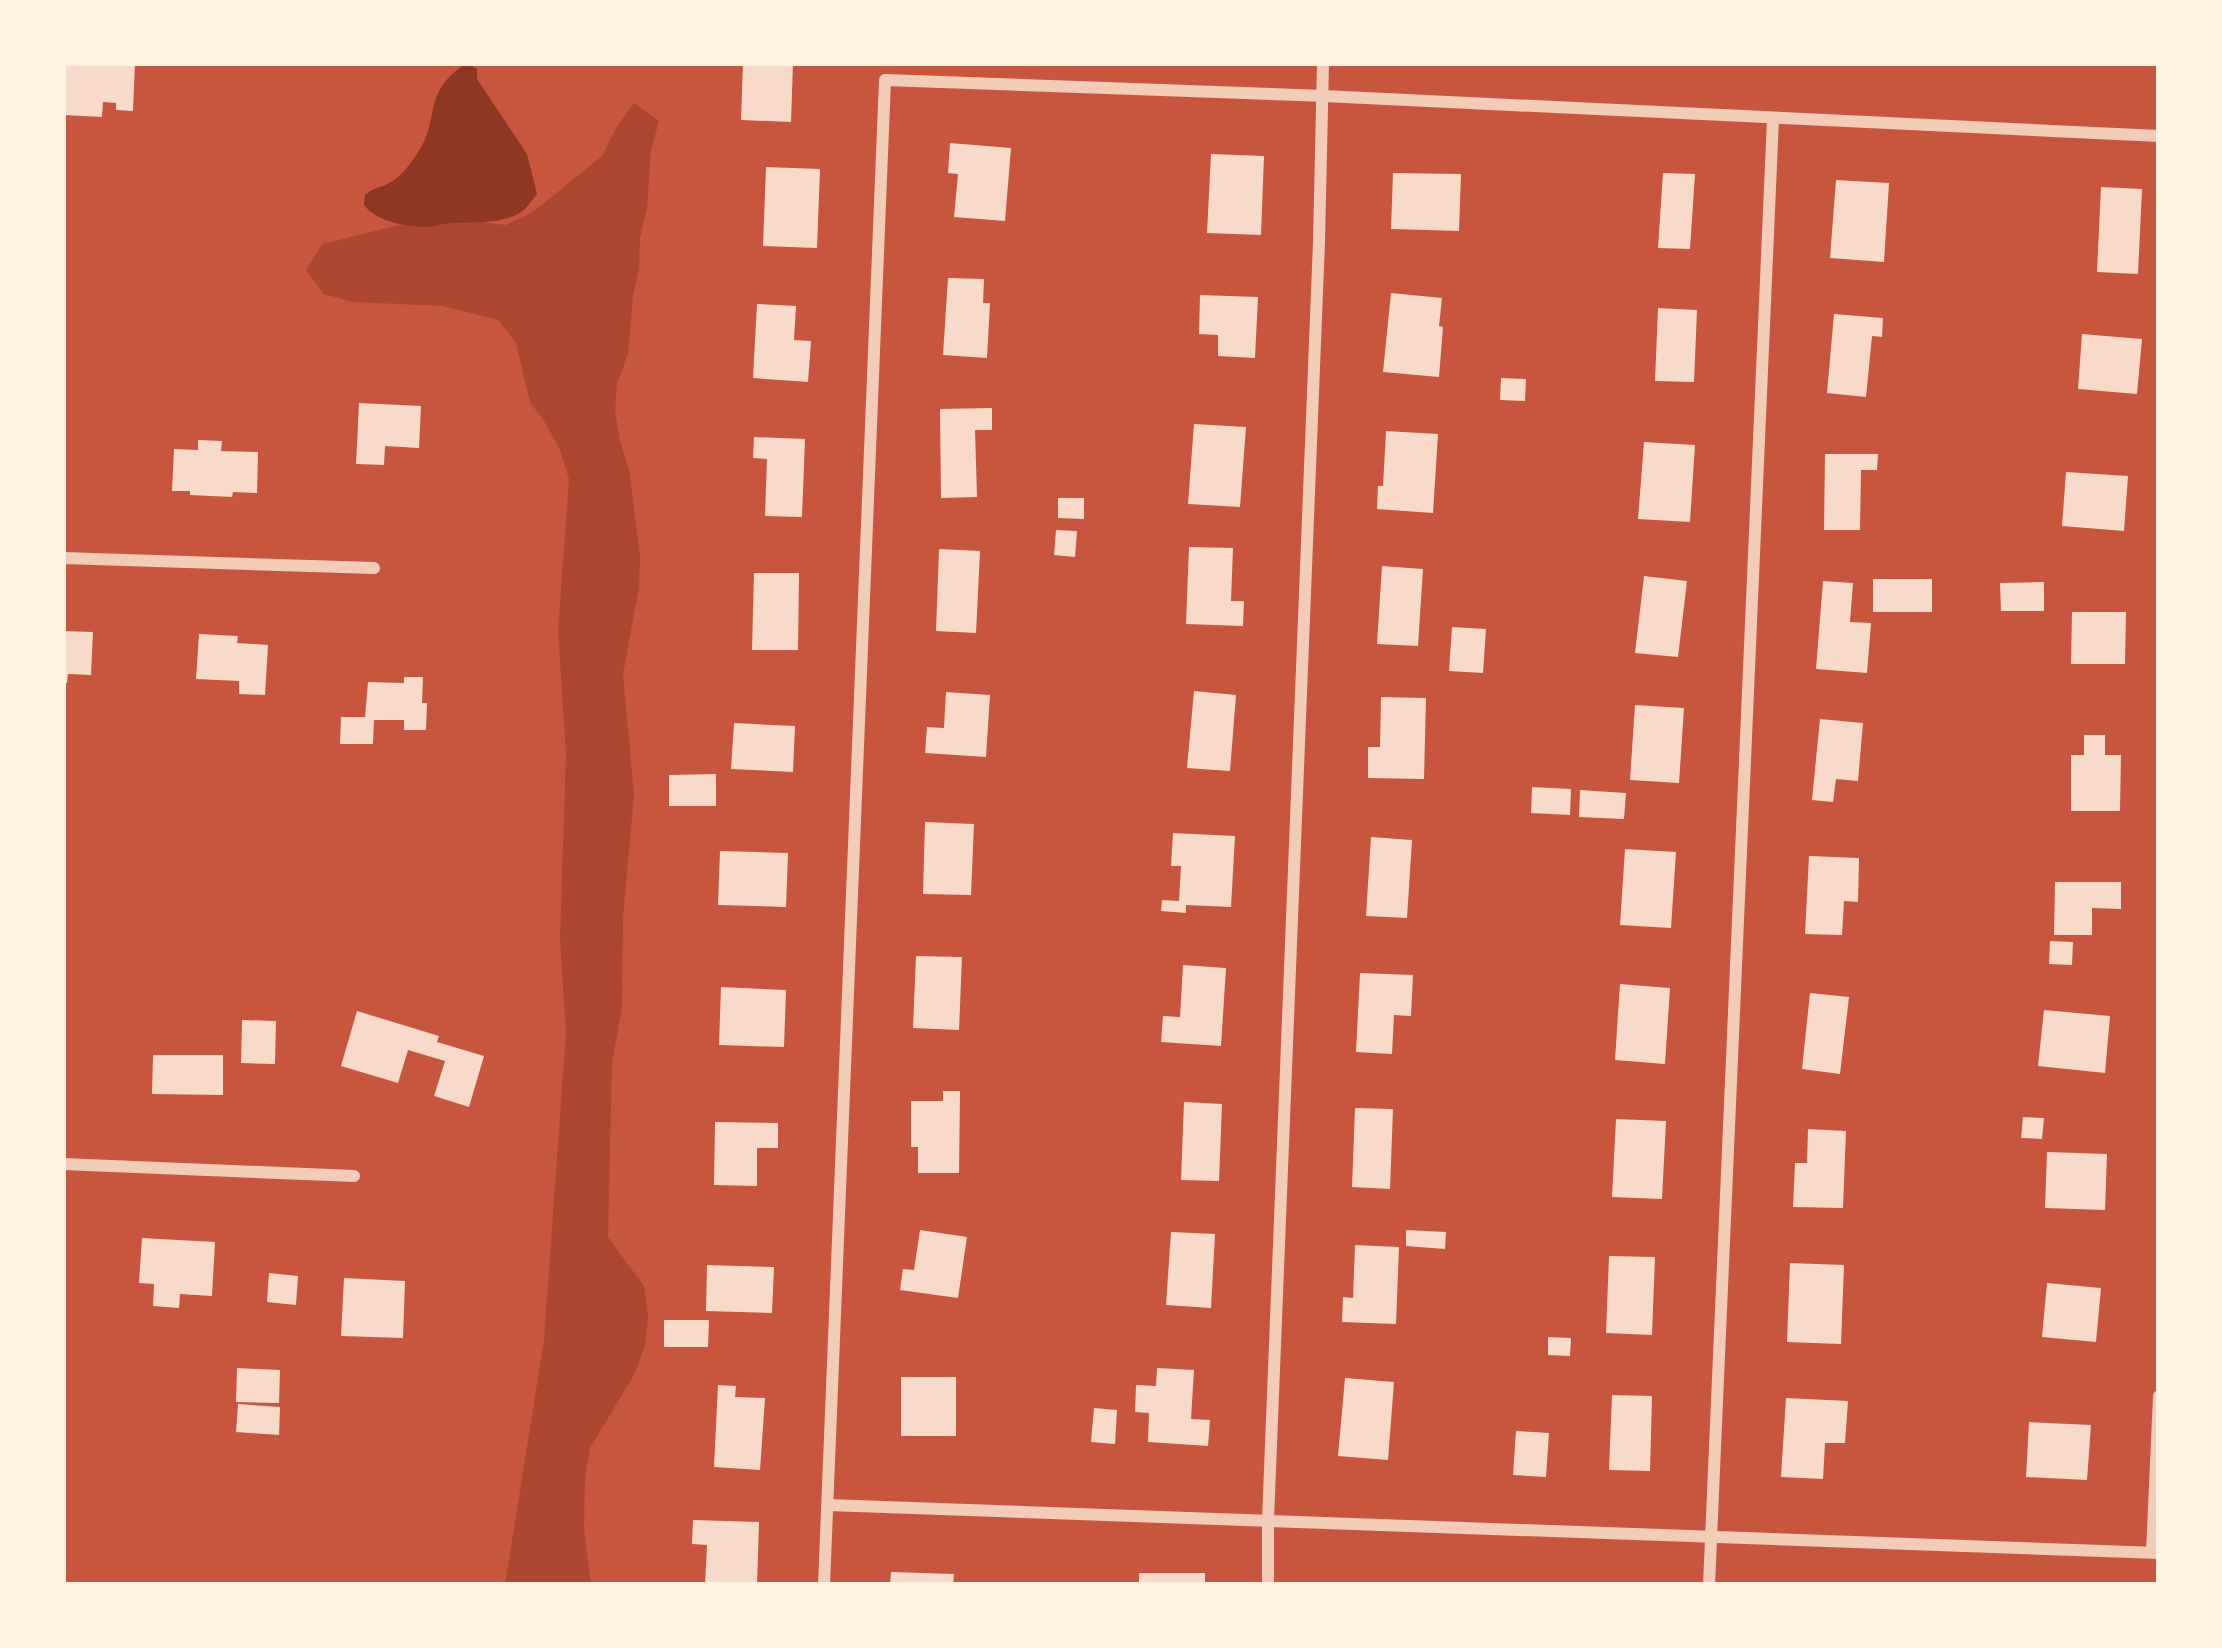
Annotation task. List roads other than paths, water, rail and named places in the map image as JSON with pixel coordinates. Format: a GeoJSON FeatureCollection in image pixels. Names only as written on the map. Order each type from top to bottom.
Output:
{"type":"FeatureCollection","features":[{"type":"Feature","properties":{"kind":"street"},"geometry":{"type":"LineString","coordinates":[[1268,1585],[1323,63]]}},
{"type":"Feature","properties":{"kind":"street"},"geometry":{"type":"LineString","coordinates":[[824,1585],[885,80],[1324,95],[2159,136]]}},
{"type":"Feature","properties":{"kind":"street"},"geometry":{"type":"LineString","coordinates":[[1708,1585],[1773,118]]}},
{"type":"Feature","properties":{"kind":"street"},"geometry":{"type":"LineString","coordinates":[[63,559],[374,568]]}},
{"type":"Feature","properties":{"kind":"street"},"geometry":{"type":"LineString","coordinates":[[63,1164],[354,1176]]}},
{"type":"Feature","properties":{"kind":"street"},"geometry":{"type":"LineString","coordinates":[[828,1505],[2156,1552],[2159,1396]]}}]}
